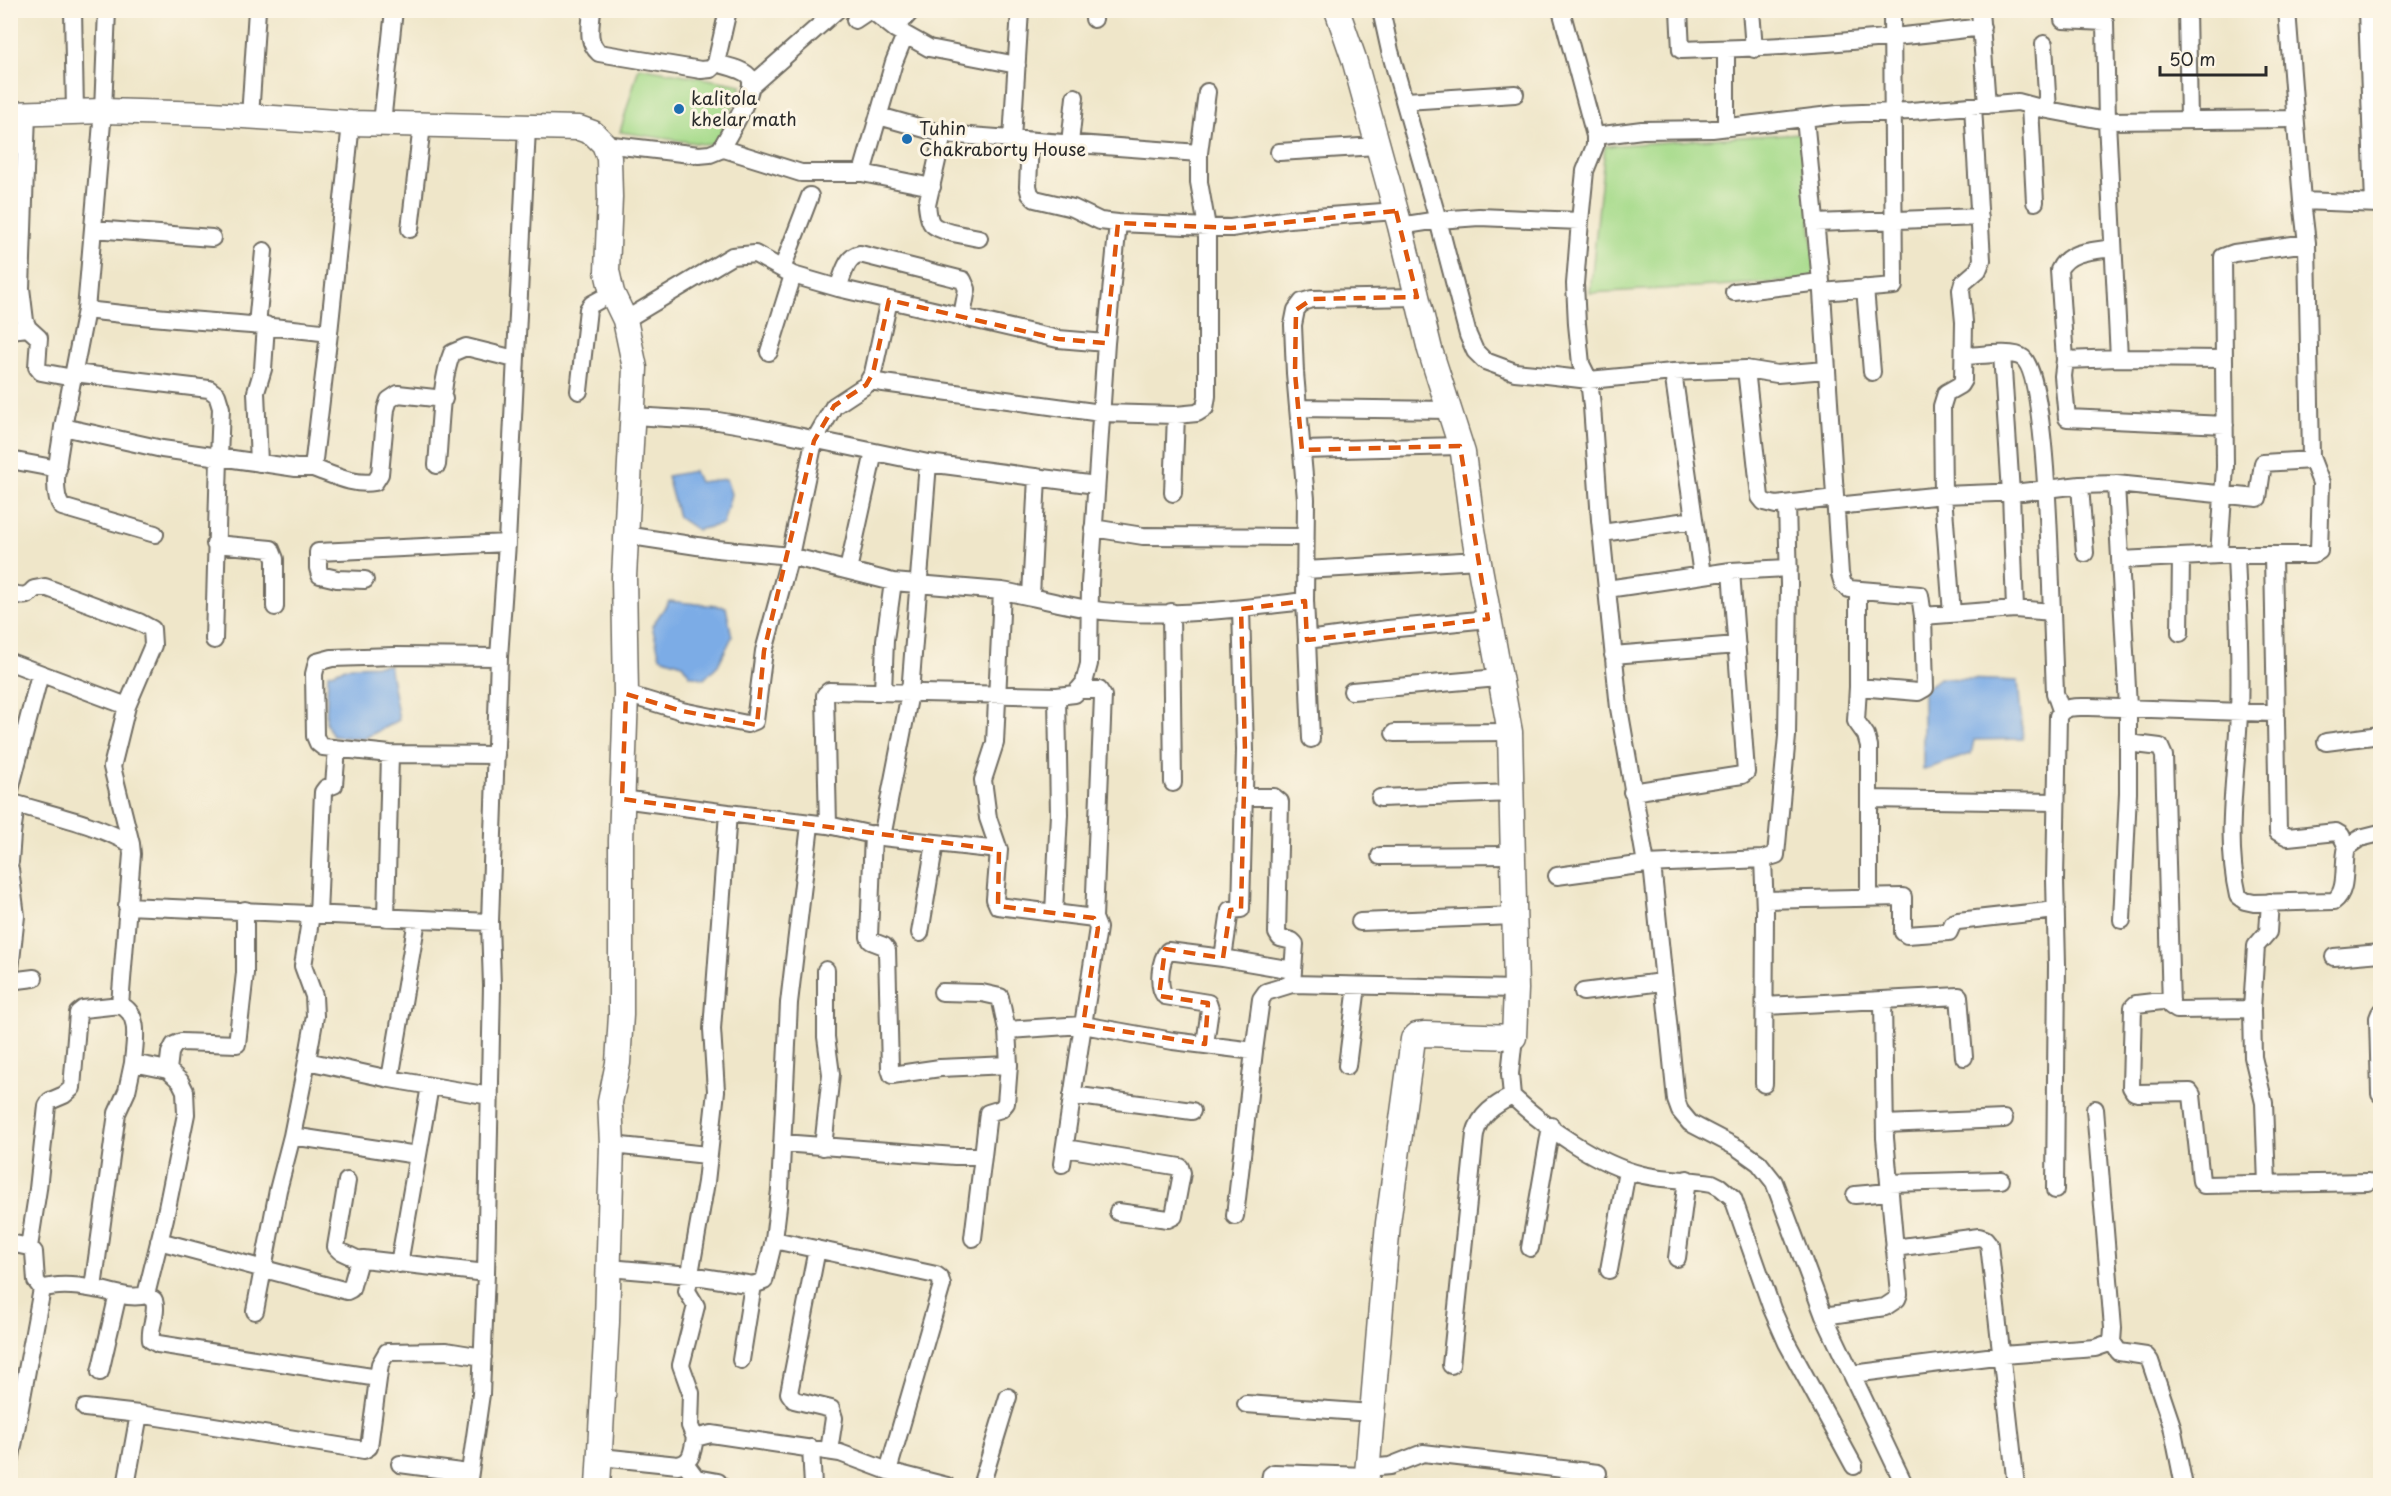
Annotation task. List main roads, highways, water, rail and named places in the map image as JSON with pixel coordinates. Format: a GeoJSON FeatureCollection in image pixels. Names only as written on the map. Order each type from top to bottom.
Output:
{"type":"FeatureCollection","features":[{"type":"Feature","properties":{"kind":"water"},"geometry":{"type":"Polygon","coordinates":[[[694,471],[699,482],[726,479],[731,494],[723,524],[697,530],[678,517],[667,476],[694,471]]]}},
{"type":"Feature","properties":{"kind":"water"},"geometry":{"type":"Polygon","coordinates":[[[669,601],[726,607],[732,637],[718,665],[704,679],[690,675],[682,664],[660,657],[652,626],[669,601]]]}},
{"type":"Feature","properties":{"kind":"water"},"geometry":{"type":"Polygon","coordinates":[[[389,665],[399,720],[363,739],[333,736],[326,723],[328,674],[351,666],[389,665]]]}},
{"type":"Feature","properties":{"kind":"water"},"geometry":{"type":"Polygon","coordinates":[[[1939,678],[2018,681],[2023,739],[1974,740],[1971,754],[1923,770],[1923,691],[1939,678]]]}},
{"type":"Feature","properties":{"kind":"place","name":"kalitola khelar math"},"geometry":{"type":"Point","coordinates":[679,109]}},
{"type":"Feature","properties":{"kind":"place","name":"Tuhin Chakraborty House"},"geometry":{"type":"Point","coordinates":[907,139]}}]}
